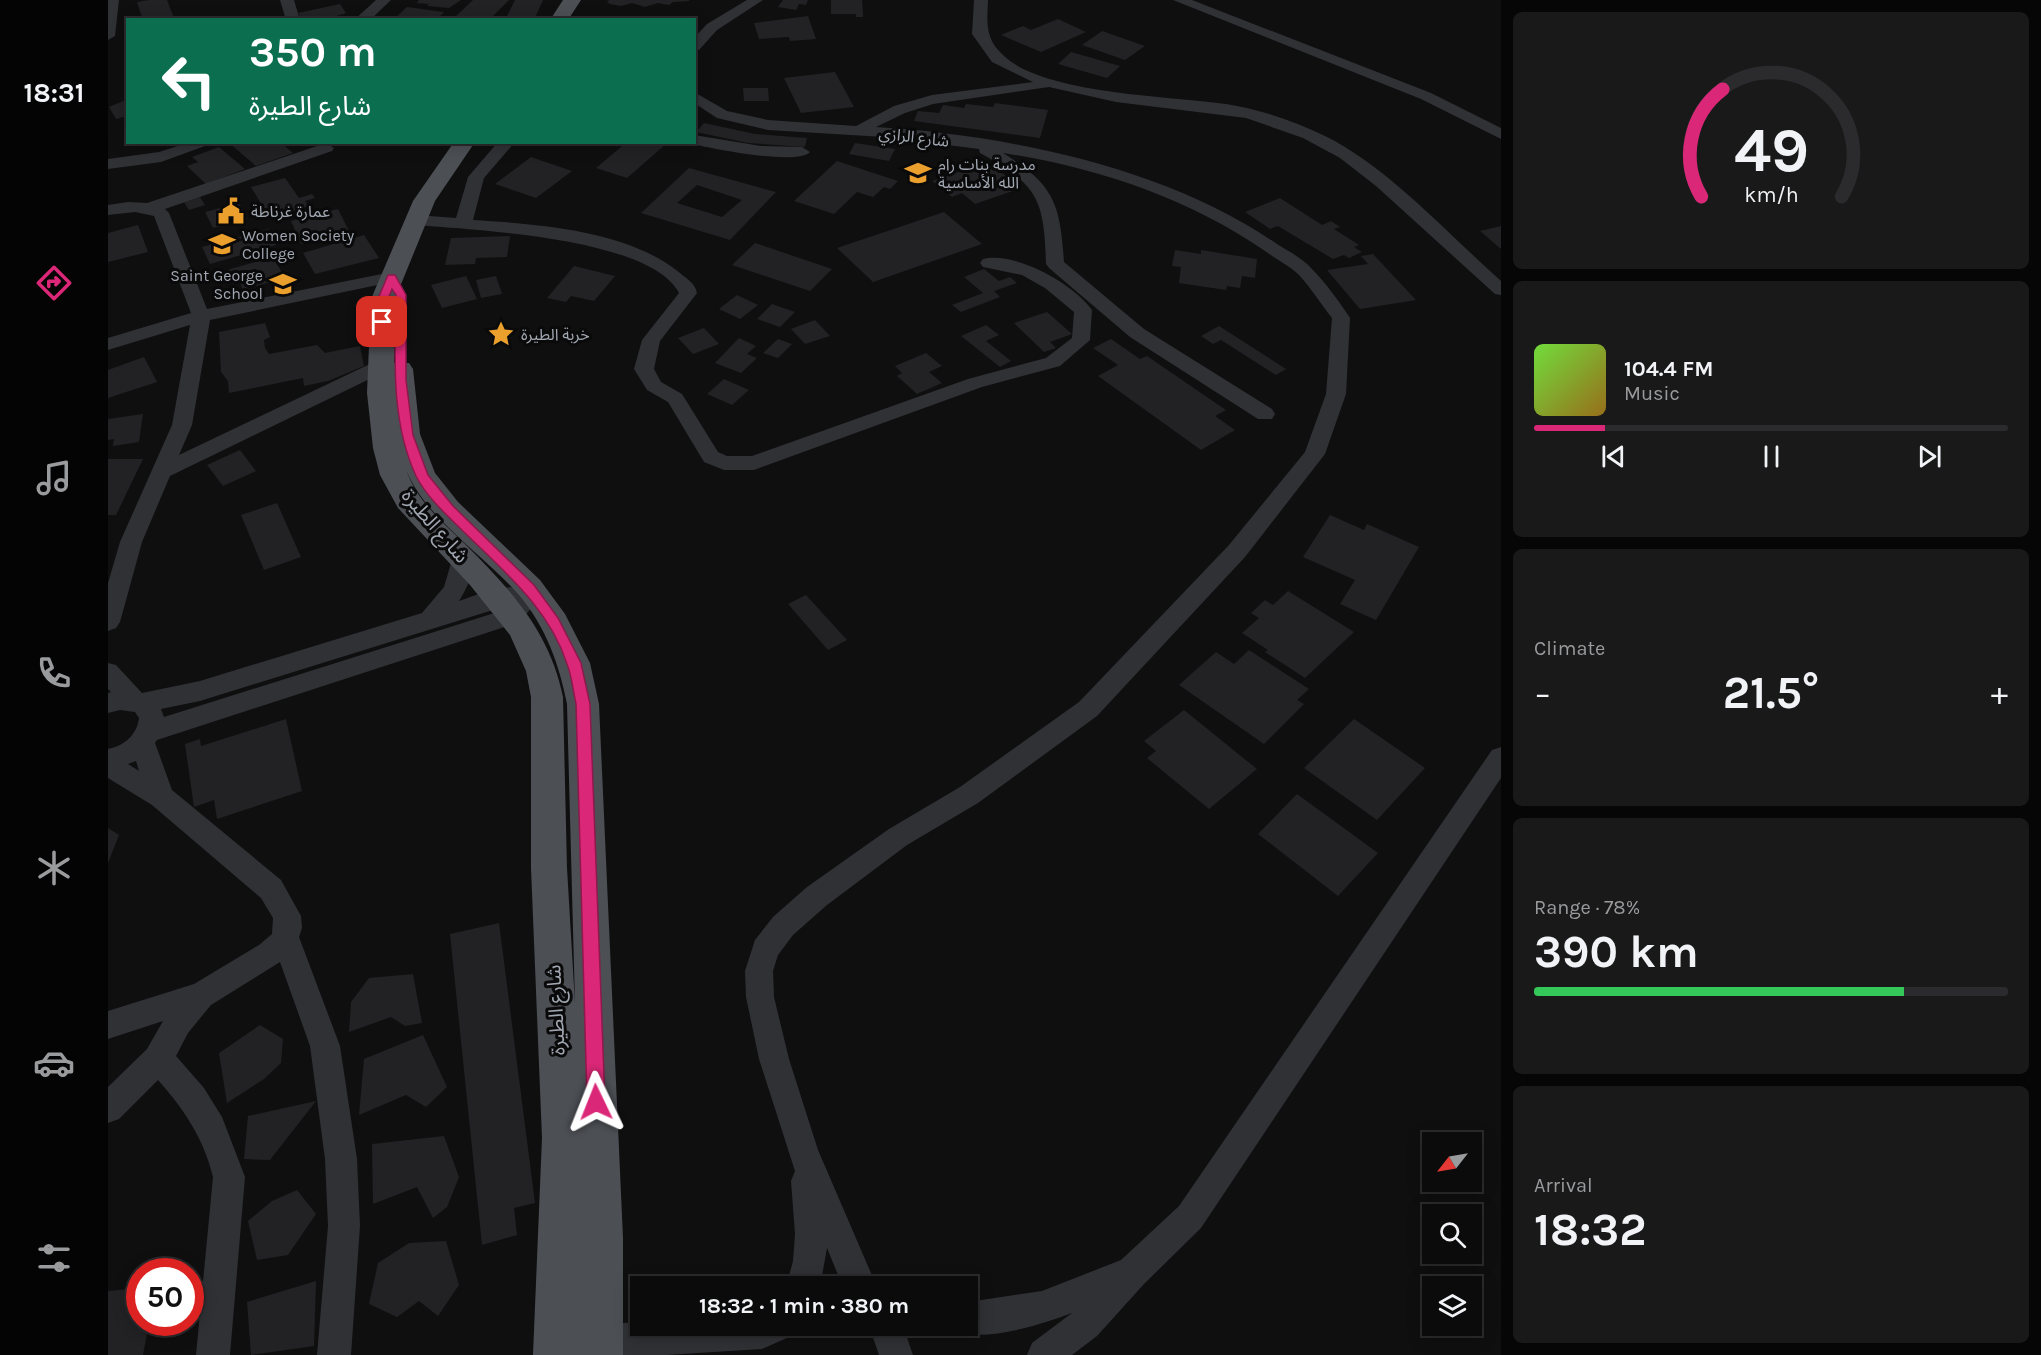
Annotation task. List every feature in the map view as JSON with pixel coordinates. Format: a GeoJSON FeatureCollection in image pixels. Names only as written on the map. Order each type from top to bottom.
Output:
{"type":"FeatureCollection","features":[{"type":"Feature","properties":{"kind":"main road"},"geometry":{"type":"LineString","coordinates":[[560,18],[572,0]]}},
{"type":"Feature","properties":{"kind":"main road"},"geometry":{"type":"LineString","coordinates":[[392,277],[424,201],[464,144]]}},
{"type":"Feature","properties":{"kind":"main road","name":"شارع الطيرة"},"geometry":{"type":"LineString","coordinates":[[392,277],[383,299],[380,393],[386,448],[394,475],[408,501],[462,559],[514,602],[554,621],[574,663],[583,704],[602,1238],[595,1351]]}},
{"type":"Feature","properties":{"kind":"main road","name":"شارع الطيرة"},"geometry":{"type":"LineString","coordinates":[[392,277],[401,295],[401,380],[407,435],[422,476],[514,602],[542,671],[547,697],[549,868],[562,1137],[556,1355]]}},
{"type":"Feature","properties":{"kind":"street"},"geometry":{"type":"LineString","coordinates":[[108,36],[112,0]]}},
{"type":"Feature","properties":{"kind":"street"},"geometry":{"type":"LineString","coordinates":[[287,0],[292,18]]}},
{"type":"Feature","properties":{"kind":"street"},"geometry":{"type":"LineString","coordinates":[[363,18],[384,0]]}},
{"type":"Feature","properties":{"kind":"street"},"geometry":{"type":"LineString","coordinates":[[696,45],[712,27],[756,0]]}},
{"type":"Feature","properties":{"kind":"street"},"geometry":{"type":"LineString","coordinates":[[981,0],[976,15],[976,29],[984,44],[996,58],[1013,69],[1049,83],[1115,98],[1230,110],[1263,117],[1319,140],[1364,168],[1501,290]]}},
{"type":"Feature","properties":{"kind":"street"},"geometry":{"type":"LineString","coordinates":[[1180,0],[1426,96],[1501,134]]}},
{"type":"Feature","properties":{"kind":"street"},"geometry":{"type":"LineString","coordinates":[[696,27],[712,27]]}},
{"type":"Feature","properties":{"kind":"street"},"geometry":{"type":"LineString","coordinates":[[858,131],[888,114],[943,97],[1024,90],[1049,83]]}},
{"type":"Feature","properties":{"kind":"street","name":"شارع الرازي"},"geometry":{"type":"LineString","coordinates":[[696,97],[722,115],[768,125],[858,131],[973,144],[1041,154],[1102,170],[1194,203],[1235,223],[1304,270],[1341,318],[1336,394],[1315,454],[1237,551],[1088,709],[969,795],[898,837],[817,896],[783,926],[765,949],[759,971],[760,997],[774,1059],[803,1152]]}},
{"type":"Feature","properties":{"kind":"street"},"geometry":{"type":"LineString","coordinates":[[696,140],[761,150],[802,153]]}},
{"type":"Feature","properties":{"kind":"street"},"geometry":{"type":"LineString","coordinates":[[108,153],[156,144]]}},
{"type":"Feature","properties":{"kind":"street"},"geometry":{"type":"LineString","coordinates":[[108,164],[161,157],[202,144]]}},
{"type":"Feature","properties":{"kind":"street"},"geometry":{"type":"LineString","coordinates":[[463,225],[476,177],[505,144]]}},
{"type":"Feature","properties":{"kind":"street"},"geometry":{"type":"LineString","coordinates":[[973,144],[997,156],[1023,174],[1048,202],[1054,232],[1055,264],[1137,333],[1265,414]]}},
{"type":"Feature","properties":{"kind":"street"},"geometry":{"type":"LineString","coordinates":[[150,208],[326,148]]}},
{"type":"Feature","properties":{"kind":"street"},"geometry":{"type":"LineString","coordinates":[[108,210],[126,206],[150,208],[161,213],[201,316],[182,425],[131,542],[108,622]]}},
{"type":"Feature","properties":{"kind":"street"},"geometry":{"type":"LineString","coordinates":[[416,220],[590,238],[640,257],[677,276],[687,288],[688,293],[651,340],[644,369],[654,386],[675,398],[711,457],[724,463],[754,462],[975,382],[1053,362],[1081,340],[1083,310],[1052,284],[1010,263],[989,263]]}},
{"type":"Feature","properties":{"kind":"street"},"geometry":{"type":"LineString","coordinates":[[108,344],[201,316],[392,277]]}},
{"type":"Feature","properties":{"kind":"street"},"geometry":{"type":"LineString","coordinates":[[161,472],[381,366]]}},
{"type":"Feature","properties":{"kind":"street"},"geometry":{"type":"LineString","coordinates":[[429,620],[454,593],[462,573],[462,559]]}},
{"type":"Feature","properties":{"kind":"street"},"geometry":{"type":"LineString","coordinates":[[127,702],[200,691],[429,620],[514,602]]}},
{"type":"Feature","properties":{"kind":"street"},"geometry":{"type":"LineString","coordinates":[[108,759],[127,754],[145,737],[514,602]]}},
{"type":"Feature","properties":{"kind":"street"},"geometry":{"type":"LineString","coordinates":[[108,672],[127,702],[152,716],[145,737],[161,797]]}},
{"type":"Feature","properties":{"kind":"street"},"geometry":{"type":"LineString","coordinates":[[1044,1355],[1086,1324],[1132,1272],[1190,1217],[1501,757]]}},
{"type":"Feature","properties":{"kind":"street"},"geometry":{"type":"LineString","coordinates":[[108,765],[161,797],[271,889],[287,916],[288,928],[285,937],[269,954],[201,995],[108,1025]]}},
{"type":"Feature","properties":{"kind":"street"},"geometry":{"type":"LineString","coordinates":[[285,937],[325,1046],[334,1100],[344,1226],[334,1355]]}},
{"type":"Feature","properties":{"kind":"street"},"geometry":{"type":"LineString","coordinates":[[108,1108],[158,1059],[178,1023],[201,995]]}},
{"type":"Feature","properties":{"kind":"street"},"geometry":{"type":"LineString","coordinates":[[158,1059],[188,1089],[214,1131],[224,1153],[229,1177],[213,1355]]}},
{"type":"Feature","properties":{"kind":"street"},"geometry":{"type":"LineString","coordinates":[[803,1152],[812,1223],[810,1260],[806,1276]]}},
{"type":"Feature","properties":{"kind":"street"},"geometry":{"type":"LineString","coordinates":[[803,1152],[855,1276]]}},
{"type":"Feature","properties":{"kind":"street"},"geometry":{"type":"LineString","coordinates":[[978,1318],[1042,1308],[1132,1272]]}},
{"type":"Feature","properties":{"kind":"street"},"geometry":{"type":"LineString","coordinates":[[595,1351],[727,1336]]}},
{"type":"Feature","properties":{"kind":"street"},"geometry":{"type":"LineString","coordinates":[[889,1336],[896,1355]]}},
{"type":"Feature","properties":{"kind":"building"},"geometry":{"type":"Polygon","coordinates":[[[167,0],[174,18],[142,18],[137,2],[167,0]]]}},
{"type":"Feature","properties":{"kind":"building"},"geometry":{"type":"Polygon","coordinates":[[[419,0],[461,0],[449,8],[427,6],[429,4],[417,3],[419,0]]]}},
{"type":"Feature","properties":{"kind":"building"},"geometry":{"type":"Polygon","coordinates":[[[473,0],[509,0],[491,18],[454,18],[473,0]]]}},
{"type":"Feature","properties":{"kind":"building"},"geometry":{"type":"Polygon","coordinates":[[[515,0],[543,0],[535,18],[506,18],[515,0]]]}},
{"type":"Feature","properties":{"kind":"building"},"geometry":{"type":"Polygon","coordinates":[[[609,0],[689,1],[673,2],[669,5],[658,3],[645,7],[632,3],[621,6],[610,4],[607,2],[609,0]]]}},
{"type":"Feature","properties":{"kind":"building"},"geometry":{"type":"Polygon","coordinates":[[[783,0],[808,0],[806,5],[799,4],[796,10],[778,7],[783,0]]]}},
{"type":"Feature","properties":{"kind":"building"},"geometry":{"type":"Polygon","coordinates":[[[831,0],[862,0],[863,17],[856,17],[856,14],[831,14],[831,0]]]}},
{"type":"Feature","properties":{"kind":"building"},"geometry":{"type":"Polygon","coordinates":[[[340,4],[346,13],[330,18],[301,18],[298,13],[340,4]]]}},
{"type":"Feature","properties":{"kind":"building"},"geometry":{"type":"Polygon","coordinates":[[[407,7],[444,12],[438,18],[395,18],[407,7]]]}},
{"type":"Feature","properties":{"kind":"building"},"geometry":{"type":"Polygon","coordinates":[[[808,16],[816,39],[790,41],[789,37],[759,39],[754,23],[808,16]]]}},
{"type":"Feature","properties":{"kind":"building"},"geometry":{"type":"Polygon","coordinates":[[[1058,19],[1086,32],[1041,52],[1001,35],[1023,26],[1031,30],[1058,19]]]}},
{"type":"Feature","properties":{"kind":"building"},"geometry":{"type":"Polygon","coordinates":[[[1102,31],[1145,46],[1125,60],[1082,45],[1102,31]]]}},
{"type":"Feature","properties":{"kind":"building"},"geometry":{"type":"Polygon","coordinates":[[[1071,52],[1120,66],[1107,78],[1058,64],[1071,52]]]}},
{"type":"Feature","properties":{"kind":"building"},"geometry":{"type":"Polygon","coordinates":[[[835,72],[854,107],[801,113],[784,78],[835,72]]]}},
{"type":"Feature","properties":{"kind":"building"},"geometry":{"type":"Polygon","coordinates":[[[743,88],[768,88],[769,101],[744,101],[743,88]]]}},
{"type":"Feature","properties":{"kind":"building"},"geometry":{"type":"Polygon","coordinates":[[[126,100],[126,116],[116,119],[109,107],[126,100]]]}},
{"type":"Feature","properties":{"kind":"building"},"geometry":{"type":"Polygon","coordinates":[[[995,103],[1048,110],[1040,138],[914,121],[918,111],[939,113],[943,105],[964,108],[966,104],[993,107],[995,103]]]}},
{"type":"Feature","properties":{"kind":"building"},"geometry":{"type":"Polygon","coordinates":[[[704,123],[755,134],[807,138],[805,147],[748,143],[696,132],[704,123]]]}},
{"type":"Feature","properties":{"kind":"building"},"geometry":{"type":"Polygon","coordinates":[[[855,143],[895,149],[889,161],[849,154],[855,143]]]}},
{"type":"Feature","properties":{"kind":"building"},"geometry":{"type":"Polygon","coordinates":[[[230,144],[282,144],[293,153],[256,166],[230,144]]]}},
{"type":"Feature","properties":{"kind":"building"},"geometry":{"type":"Polygon","coordinates":[[[625,144],[666,144],[627,178],[596,168],[625,144]]]}},
{"type":"Feature","properties":{"kind":"building"},"geometry":{"type":"Polygon","coordinates":[[[219,147],[245,169],[206,184],[187,166],[198,162],[192,157],[219,147]]]}},
{"type":"Feature","properties":{"kind":"building"},"geometry":{"type":"Polygon","coordinates":[[[531,157],[572,171],[536,198],[495,184],[531,157]]]}},
{"type":"Feature","properties":{"kind":"building"},"geometry":{"type":"Polygon","coordinates":[[[837,161],[898,181],[890,189],[884,187],[873,197],[857,192],[834,214],[794,201],[837,161]]]}},
{"type":"Feature","properties":{"kind":"building"},"geometry":{"type":"Polygon","coordinates":[[[987,162],[1022,188],[975,204],[962,193],[952,197],[932,181],[987,162]]]}},
{"type":"Feature","properties":{"kind":"building"},"geometry":{"type":"Polygon","coordinates":[[[689,168],[776,192],[730,240],[641,213],[689,168]],[[697,185],[677,203],[722,217],[742,200],[697,185]]]}},
{"type":"Feature","properties":{"kind":"building"},"geometry":{"type":"Polygon","coordinates":[[[285,178],[299,198],[312,194],[315,198],[305,201],[309,206],[270,218],[251,187],[285,178]]]}},
{"type":"Feature","properties":{"kind":"building"},"geometry":{"type":"Polygon","coordinates":[[[200,197],[205,205],[189,210],[184,202],[200,197]]]}},
{"type":"Feature","properties":{"kind":"building"},"geometry":{"type":"Polygon","coordinates":[[[1280,198],[1322,225],[1331,221],[1340,227],[1334,229],[1359,245],[1354,247],[1362,252],[1349,258],[1344,255],[1333,259],[1278,226],[1270,229],[1245,212],[1280,198]]]}},
{"type":"Feature","properties":{"kind":"building"},"geometry":{"type":"Polygon","coordinates":[[[239,203],[247,219],[213,228],[205,212],[239,203]]]}},
{"type":"Feature","properties":{"kind":"building"},"geometry":{"type":"Polygon","coordinates":[[[338,209],[349,231],[301,244],[291,221],[338,209]]]}},
{"type":"Feature","properties":{"kind":"building"},"geometry":{"type":"Polygon","coordinates":[[[944,212],[982,244],[873,282],[837,248],[944,212]]]}},
{"type":"Feature","properties":{"kind":"building"},"geometry":{"type":"Polygon","coordinates":[[[138,225],[148,252],[108,262],[108,233],[138,225]]]}},
{"type":"Feature","properties":{"kind":"building"},"geometry":{"type":"Polygon","coordinates":[[[1501,226],[1501,249],[1480,231],[1501,226]]]}},
{"type":"Feature","properties":{"kind":"building"},"geometry":{"type":"Polygon","coordinates":[[[268,229],[276,245],[210,264],[202,247],[268,229]]]}},
{"type":"Feature","properties":{"kind":"building"},"geometry":{"type":"Polygon","coordinates":[[[364,235],[379,258],[315,274],[303,253],[364,235]]]}},
{"type":"Feature","properties":{"kind":"building"},"geometry":{"type":"Polygon","coordinates":[[[510,236],[507,257],[476,258],[475,264],[445,265],[451,238],[510,236]]]}},
{"type":"Feature","properties":{"kind":"building"},"geometry":{"type":"Polygon","coordinates":[[[755,243],[832,269],[810,291],[732,265],[755,243]]]}},
{"type":"Feature","properties":{"kind":"building"},"geometry":{"type":"Polygon","coordinates":[[[1175,250],[1201,254],[1201,250],[1257,259],[1255,278],[1242,276],[1240,288],[1227,286],[1226,290],[1179,283],[1181,267],[1172,266],[1175,250]]]}},
{"type":"Feature","properties":{"kind":"building"},"geometry":{"type":"Polygon","coordinates":[[[1373,254],[1416,300],[1360,309],[1327,270],[1368,264],[1361,256],[1373,254]]]}},
{"type":"Feature","properties":{"kind":"building"},"geometry":{"type":"Polygon","coordinates":[[[273,257],[285,278],[243,290],[240,283],[233,284],[227,270],[273,257]]]}},
{"type":"Feature","properties":{"kind":"building"},"geometry":{"type":"Polygon","coordinates":[[[574,266],[615,276],[594,301],[571,296],[566,302],[547,298],[574,266]]]}},
{"type":"Feature","properties":{"kind":"building"},"geometry":{"type":"Polygon","coordinates":[[[984,269],[999,281],[1010,277],[1017,283],[994,291],[1000,297],[961,312],[952,305],[983,293],[964,277],[984,269]]]}},
{"type":"Feature","properties":{"kind":"building"},"geometry":{"type":"Polygon","coordinates":[[[466,276],[477,299],[442,308],[431,285],[466,276]]]}},
{"type":"Feature","properties":{"kind":"building"},"geometry":{"type":"Polygon","coordinates":[[[496,276],[502,294],[481,298],[476,280],[496,276]]]}},
{"type":"Feature","properties":{"kind":"building"},"geometry":{"type":"Polygon","coordinates":[[[737,295],[758,305],[740,319],[719,309],[737,295]]]}},
{"type":"Feature","properties":{"kind":"building"},"geometry":{"type":"Polygon","coordinates":[[[772,304],[795,312],[780,327],[757,319],[772,304]]]}},
{"type":"Feature","properties":{"kind":"building"},"geometry":{"type":"Polygon","coordinates":[[[1047,312],[1072,334],[1050,342],[1056,348],[1044,352],[1014,323],[1047,312]]]}},
{"type":"Feature","properties":{"kind":"building"},"geometry":{"type":"Polygon","coordinates":[[[815,320],[830,336],[805,344],[791,329],[815,320]]]}},
{"type":"Feature","properties":{"kind":"building"},"geometry":{"type":"Polygon","coordinates":[[[265,323],[270,337],[264,340],[265,348],[269,354],[317,345],[325,353],[360,346],[364,366],[328,381],[304,386],[303,378],[229,393],[228,381],[221,372],[219,332],[265,323]]]}},
{"type":"Feature","properties":{"kind":"building"},"geometry":{"type":"Polygon","coordinates":[[[986,325],[999,335],[986,341],[1011,361],[1000,367],[961,336],[986,325]]]}},
{"type":"Feature","properties":{"kind":"building"},"geometry":{"type":"Polygon","coordinates":[[[1219,326],[1286,369],[1276,375],[1221,340],[1213,344],[1201,336],[1219,326]]]}},
{"type":"Feature","properties":{"kind":"building"},"geometry":{"type":"Polygon","coordinates":[[[704,328],[719,344],[693,354],[678,338],[704,328]]]}},
{"type":"Feature","properties":{"kind":"building"},"geometry":{"type":"Polygon","coordinates":[[[739,338],[756,346],[747,354],[757,358],[741,373],[715,363],[739,338]]]}},
{"type":"Feature","properties":{"kind":"building"},"geometry":{"type":"Polygon","coordinates":[[[778,339],[792,344],[778,358],[763,353],[778,339]]]}},
{"type":"Feature","properties":{"kind":"building"},"geometry":{"type":"Polygon","coordinates":[[[1111,339],[1140,359],[1147,356],[1226,410],[1215,416],[1235,430],[1201,450],[1098,376],[1118,365],[1093,348],[1111,339]]]}},
{"type":"Feature","properties":{"kind":"building"},"geometry":{"type":"Polygon","coordinates":[[[926,353],[942,366],[929,372],[942,383],[917,394],[897,376],[902,373],[895,366],[926,353]]]}},
{"type":"Feature","properties":{"kind":"building"},"geometry":{"type":"Polygon","coordinates":[[[144,357],[157,382],[108,398],[108,370],[144,357]]]}},
{"type":"Feature","properties":{"kind":"building"},"geometry":{"type":"Polygon","coordinates":[[[724,379],[749,390],[732,405],[707,394],[724,379]]]}},
{"type":"Feature","properties":{"kind":"building"},"geometry":{"type":"Polygon","coordinates":[[[143,414],[139,442],[113,446],[114,439],[108,440],[108,419],[143,414]]]}},
{"type":"Feature","properties":{"kind":"building"},"geometry":{"type":"Polygon","coordinates":[[[240,450],[256,471],[223,486],[207,465],[240,450]]]}},
{"type":"Feature","properties":{"kind":"building"},"geometry":{"type":"Polygon","coordinates":[[[108,459],[143,459],[116,515],[108,515],[108,459]]]}},
{"type":"Feature","properties":{"kind":"building"},"geometry":{"type":"Polygon","coordinates":[[[277,503],[301,557],[264,570],[241,515],[277,503]]]}},
{"type":"Feature","properties":{"kind":"building"},"geometry":{"type":"Polygon","coordinates":[[[1330,515],[1364,530],[1367,524],[1419,547],[1376,620],[1340,604],[1355,580],[1303,557],[1330,515]]]}},
{"type":"Feature","properties":{"kind":"building"},"geometry":{"type":"Polygon","coordinates":[[[1288,591],[1354,632],[1305,678],[1265,652],[1268,650],[1242,633],[1259,618],[1251,613],[1265,600],[1273,605],[1288,591]]]}},
{"type":"Feature","properties":{"kind":"building"},"geometry":{"type":"Polygon","coordinates":[[[806,595],[847,640],[828,650],[788,604],[806,595]]]}},
{"type":"Feature","properties":{"kind":"building"},"geometry":{"type":"Polygon","coordinates":[[[1249,650],[1309,689],[1297,700],[1304,704],[1264,744],[1179,685],[1216,652],[1234,664],[1249,650]]]}},
{"type":"Feature","properties":{"kind":"building"},"geometry":{"type":"Polygon","coordinates":[[[1184,710],[1257,769],[1209,809],[1147,758],[1156,751],[1144,741],[1184,710]]]}},
{"type":"Feature","properties":{"kind":"building"},"geometry":{"type":"Polygon","coordinates":[[[286,719],[302,791],[217,819],[214,800],[194,807],[185,744],[200,739],[201,746],[286,719]]]}},
{"type":"Feature","properties":{"kind":"building"},"geometry":{"type":"Polygon","coordinates":[[[1354,719],[1425,768],[1377,820],[1304,768],[1354,719]]]}},
{"type":"Feature","properties":{"kind":"building"},"geometry":{"type":"Polygon","coordinates":[[[1297,794],[1378,853],[1338,896],[1258,834],[1297,794]]]}},
{"type":"Feature","properties":{"kind":"building"},"geometry":{"type":"Polygon","coordinates":[[[108,828],[119,835],[108,863],[108,828]]]}},
{"type":"Feature","properties":{"kind":"building"},"geometry":{"type":"Polygon","coordinates":[[[499,923],[535,1203],[514,1208],[517,1235],[482,1245],[450,934],[499,923]]]}},
{"type":"Feature","properties":{"kind":"building"},"geometry":{"type":"Polygon","coordinates":[[[413,974],[422,1023],[405,1026],[391,1017],[349,1032],[351,1002],[369,978],[413,974]]]}},
{"type":"Feature","properties":{"kind":"building"},"geometry":{"type":"Polygon","coordinates":[[[260,1025],[283,1039],[281,1063],[264,1079],[227,1103],[219,1053],[260,1025]]]}},
{"type":"Feature","properties":{"kind":"building"},"geometry":{"type":"Polygon","coordinates":[[[423,1035],[447,1087],[426,1107],[406,1095],[359,1115],[364,1059],[423,1035]]]}},
{"type":"Feature","properties":{"kind":"building"},"geometry":{"type":"Polygon","coordinates":[[[316,1101],[270,1160],[244,1159],[248,1116],[316,1101]]]}},
{"type":"Feature","properties":{"kind":"building"},"geometry":{"type":"Polygon","coordinates":[[[444,1136],[459,1177],[447,1207],[433,1218],[417,1187],[373,1204],[372,1144],[444,1136]]]}},
{"type":"Feature","properties":{"kind":"building"},"geometry":{"type":"Polygon","coordinates":[[[297,1190],[316,1214],[288,1255],[257,1260],[248,1221],[272,1201],[297,1190]]]}},
{"type":"Feature","properties":{"kind":"building"},"geometry":{"type":"Polygon","coordinates":[[[446,1241],[459,1285],[438,1316],[419,1301],[397,1317],[369,1304],[378,1263],[409,1243],[446,1241]]]}},
{"type":"Feature","properties":{"kind":"building"},"geometry":{"type":"Polygon","coordinates":[[[316,1281],[314,1346],[251,1355],[247,1302],[316,1281]]]}},
{"type":"Feature","properties":{"kind":"building"},"geometry":{"type":"Polygon","coordinates":[[[126,1289],[126,1336],[147,1336],[143,1355],[108,1355],[108,1291],[126,1289]]]}},
{"type":"Feature","properties":{"kind":"place","name":"مدرسة بنات رام الله الأساسية"},"geometry":{"type":"Point","coordinates":[918,173]}},
{"type":"Feature","properties":{"kind":"place","name":"عمارة غرناطة"},"geometry":{"type":"Point","coordinates":[231,211]}},
{"type":"Feature","properties":{"kind":"place","name":"Women Society College"},"geometry":{"type":"Point","coordinates":[222,244]}},
{"type":"Feature","properties":{"kind":"place","name":"Saint George School"},"geometry":{"type":"Point","coordinates":[283,284]}},
{"type":"Feature","properties":{"kind":"place","name":"خربة الطيرة"},"geometry":{"type":"Point","coordinates":[501,334]}},
{"type":"Feature","properties":{"kind":"route"},"geometry":{"type":"LineString","coordinates":[[382,322],[383,299],[392,277],[401,295],[399,327],[401,380],[407,435],[422,476],[448,509],[530,588],[554,621],[574,663],[583,704],[596,1102]]}}]}
